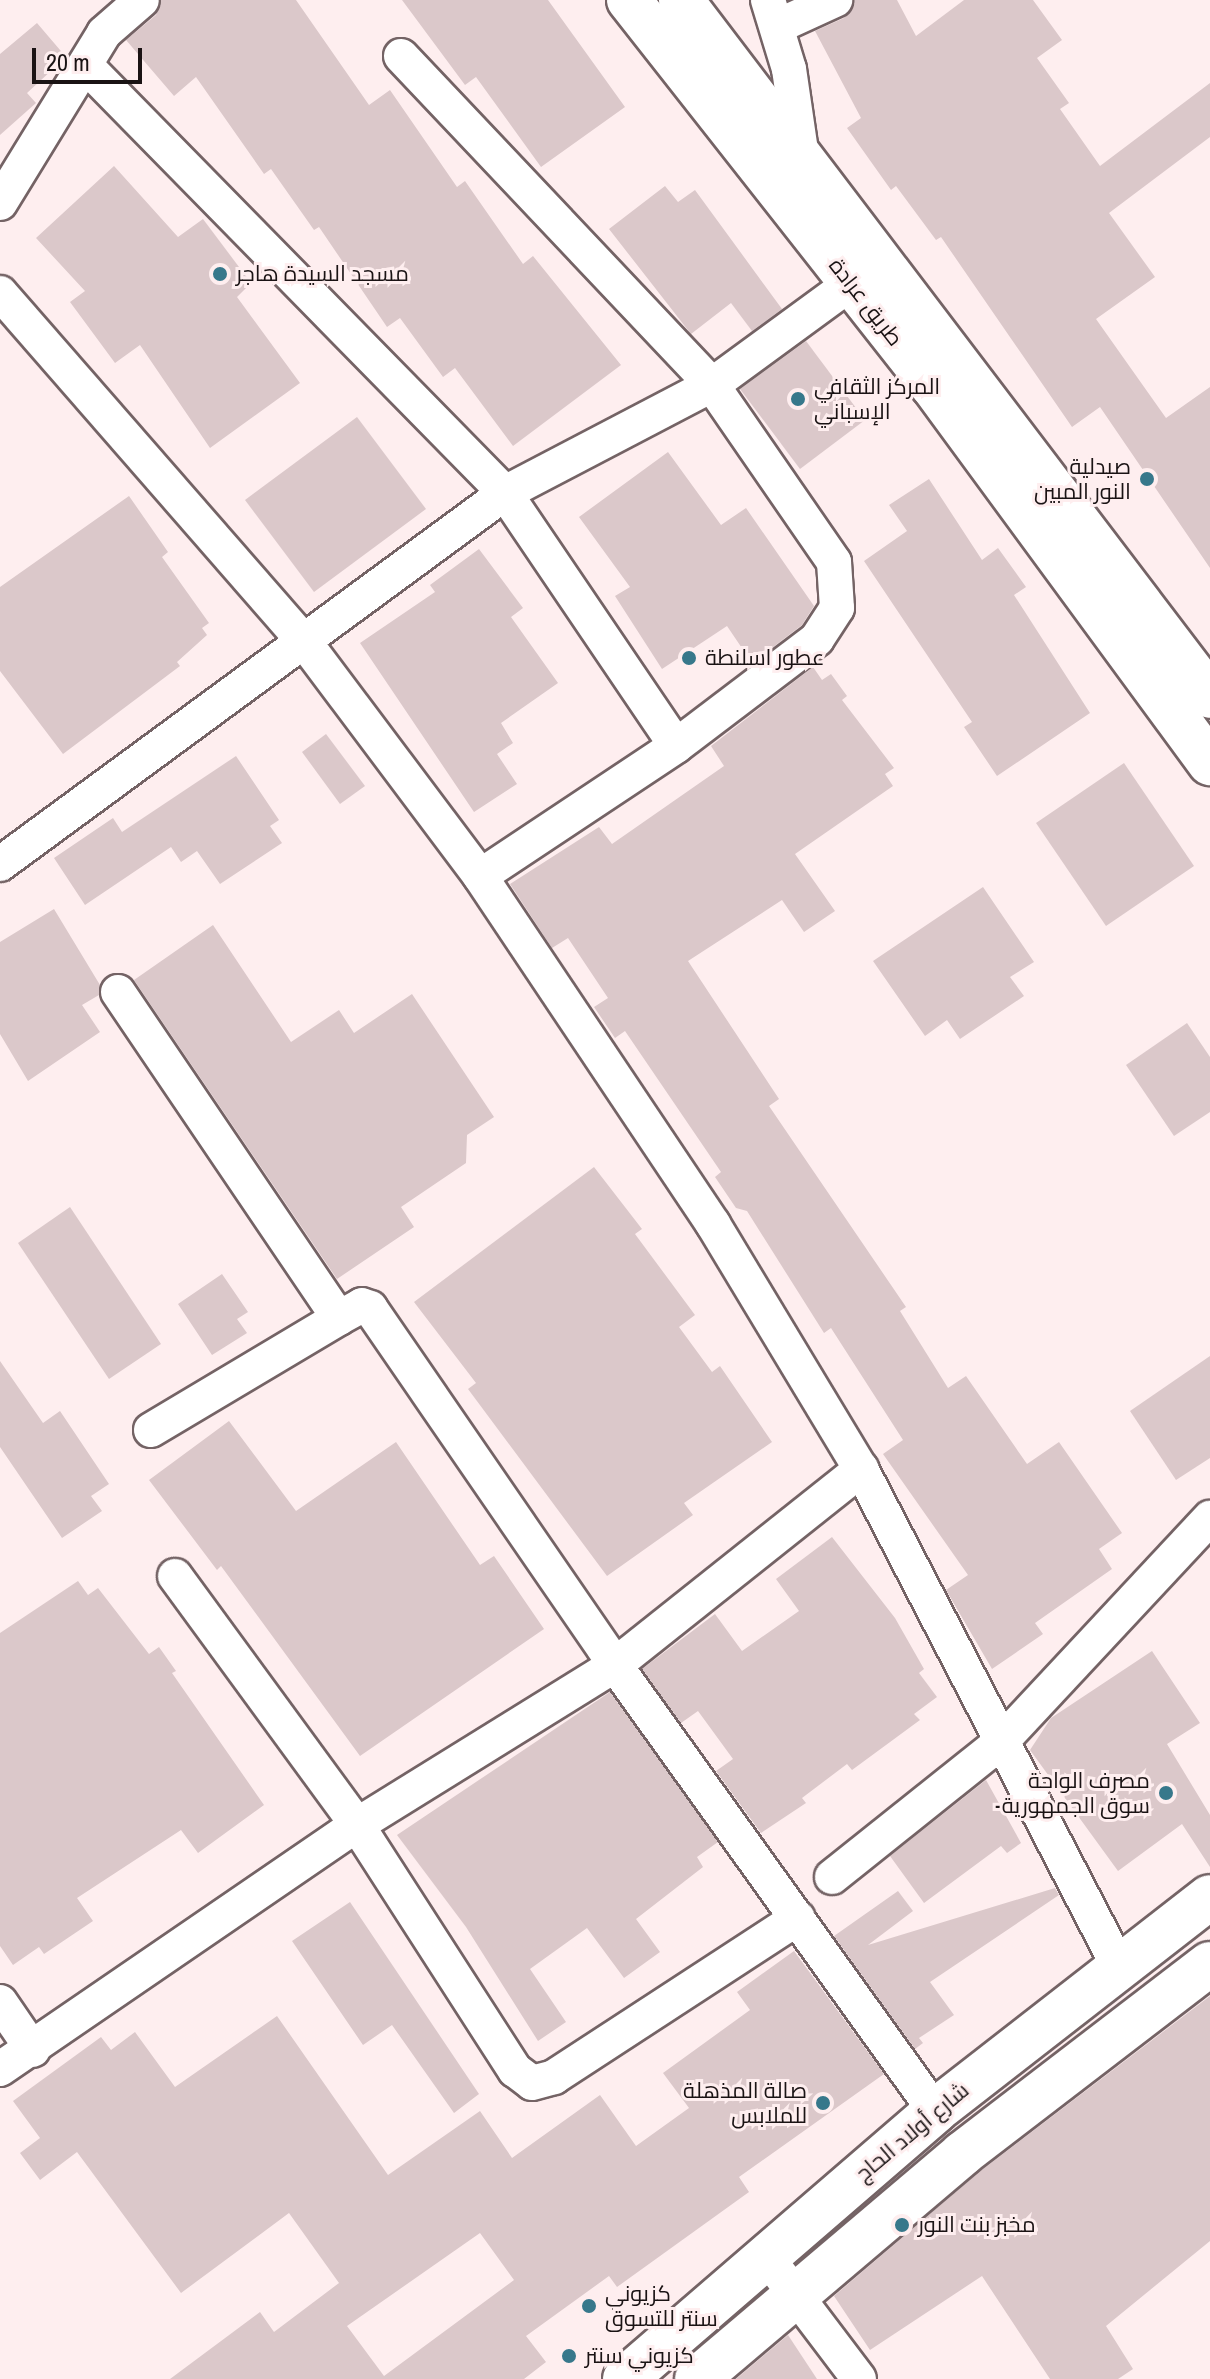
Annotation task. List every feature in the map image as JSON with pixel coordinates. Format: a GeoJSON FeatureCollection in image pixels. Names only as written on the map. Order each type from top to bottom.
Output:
{"type":"FeatureCollection","features":[{"type":"Feature","properties":{"kind":"main road","name":"طريق عرادة"},"geometry":{"type":"LineString","coordinates":[[629,0],[1050,542],[1210,763]]}},
{"type":"Feature","properties":{"kind":"main road","name":"طريق عرادة"},"geometry":{"type":"LineString","coordinates":[[681,0],[1210,696]]}},
{"type":"Feature","properties":{"kind":"main road","name":"شارع أولاد الحاج"},"geometry":{"type":"LineString","coordinates":[[625,2379],[935,2111],[1210,1897]]}},
{"type":"Feature","properties":{"kind":"main road"},"geometry":{"type":"LineString","coordinates":[[697,2379],[962,2154],[1210,1964]]}},
{"type":"Feature","properties":{"kind":"street"},"geometry":{"type":"LineString","coordinates":[[0,203],[87,67],[104,33],[142,0]]}},
{"type":"Feature","properties":{"kind":"street"},"geometry":{"type":"LineString","coordinates":[[802,158],[773,13],[835,0]]}},
{"type":"Feature","properties":{"kind":"street"},"geometry":{"type":"LineString","coordinates":[[401,56],[712,385],[834,562],[837,608],[817,639],[676,746],[480,876]]}},
{"type":"Feature","properties":{"kind":"street"},"geometry":{"type":"LineString","coordinates":[[87,67],[505,493],[676,746]]}},
{"type":"Feature","properties":{"kind":"street"},"geometry":{"type":"LineString","coordinates":[[0,864],[306,644],[505,493],[712,385],[850,284]]}},
{"type":"Feature","properties":{"kind":"street"},"geometry":{"type":"LineString","coordinates":[[0,293],[306,644],[480,876],[713,1224],[861,1469],[1000,1743],[1119,1967]]}},
{"type":"Feature","properties":{"kind":"street"},"geometry":{"type":"LineString","coordinates":[[118,992],[339,1318]]}},
{"type":"Feature","properties":{"kind":"street"},"geometry":{"type":"LineString","coordinates":[[151,1430],[362,1305],[370,1308],[615,1665],[935,2111]]}},
{"type":"Feature","properties":{"kind":"street"},"geometry":{"type":"LineString","coordinates":[[0,2069],[33,2050],[357,1825],[615,1665],[861,1469]]}},
{"type":"Feature","properties":{"kind":"street"},"geometry":{"type":"LineString","coordinates":[[832,1877],[1000,1743],[1210,1518]]}},
{"type":"Feature","properties":{"kind":"street"},"geometry":{"type":"LineString","coordinates":[[175,1576],[357,1825],[515,2070],[532,2083],[554,2077],[798,1918]]}},
{"type":"Feature","properties":{"kind":"street"},"geometry":{"type":"LineString","coordinates":[[0,2002],[33,2050]]}},
{"type":"Feature","properties":{"kind":"street"},"geometry":{"type":"LineString","coordinates":[[766,2256],[797,2292],[859,2379]]}},
{"type":"Feature","properties":{"kind":"building"},"geometry":{"type":"Polygon","coordinates":[[[161,0],[296,0],[369,105],[390,90],[457,187],[465,181],[523,264],[533,256],[621,365],[513,446],[455,368],[443,377],[400,318],[387,327],[319,227],[314,230],[271,169],[264,174],[196,77],[174,96],[126,40],[156,15],[161,0]]]}},
{"type":"Feature","properties":{"kind":"building"},"geometry":{"type":"Polygon","coordinates":[[[402,0],[548,0],[625,107],[541,167],[476,77],[465,85],[402,0]]]}},
{"type":"Feature","properties":{"kind":"building"},"geometry":{"type":"Polygon","coordinates":[[[855,0],[897,0],[916,36],[964,0],[1033,0],[1062,40],[1037,58],[1069,103],[1060,109],[1100,166],[1210,83],[1210,137],[1109,213],[1155,277],[1096,319],[1166,418],[1210,387],[1210,568],[1100,407],[1072,427],[941,237],[936,240],[896,186],[891,190],[847,128],[861,118],[815,31],[844,18],[855,0]]]}},
{"type":"Feature","properties":{"kind":"building"},"geometry":{"type":"Polygon","coordinates":[[[37,23],[66,57],[27,93],[36,103],[0,135],[0,54],[37,23]]]}},
{"type":"Feature","properties":{"kind":"building"},"geometry":{"type":"Polygon","coordinates":[[[114,166],[178,237],[203,219],[251,283],[237,297],[300,383],[210,448],[140,345],[115,363],[70,302],[85,291],[36,238],[114,166]]]}},
{"type":"Feature","properties":{"kind":"building"},"geometry":{"type":"Polygon","coordinates":[[[665,186],[678,202],[695,190],[782,309],[752,331],[731,303],[691,334],[609,229],[665,186]]]}},
{"type":"Feature","properties":{"kind":"building","name":"المركز الثقافي الإسباني"},"geometry":{"type":"Polygon","coordinates":[[[806,341],[865,420],[800,469],[740,389],[806,341]]]}},
{"type":"Feature","properties":{"kind":"building"},"geometry":{"type":"Polygon","coordinates":[[[357,417],[426,509],[314,592],[245,500],[357,417]]]}},
{"type":"Feature","properties":{"kind":"building"},"geometry":{"type":"Polygon","coordinates":[[[668,452],[721,525],[746,508],[814,606],[802,625],[752,663],[727,626],[662,669],[615,596],[630,587],[579,517],[668,452]]]}},
{"type":"Feature","properties":{"kind":"building"},"geometry":{"type":"Polygon","coordinates":[[[929,479],[982,560],[998,548],[1026,587],[1014,595],[1090,713],[997,776],[964,727],[972,722],[864,561],[907,531],[889,505],[929,479]]]}},
{"type":"Feature","properties":{"kind":"building"},"geometry":{"type":"Polygon","coordinates":[[[129,496],[168,552],[162,557],[209,623],[202,628],[207,635],[177,662],[180,666],[63,754],[0,671],[0,587],[129,496]]]}},
{"type":"Feature","properties":{"kind":"building"},"geometry":{"type":"Polygon","coordinates":[[[479,549],[523,608],[511,617],[558,683],[501,723],[513,743],[497,754],[517,784],[474,812],[360,643],[435,592],[430,585],[479,549]]]}},
{"type":"Feature","properties":{"kind":"building"},"geometry":{"type":"Polygon","coordinates":[[[813,667],[822,680],[831,674],[847,696],[842,700],[894,768],[885,774],[893,786],[795,854],[835,911],[804,932],[782,900],[688,961],[779,1099],[769,1106],[906,1307],[900,1311],[948,1388],[966,1376],[1027,1464],[1059,1442],[1122,1533],[1099,1549],[1112,1569],[1035,1623],[1043,1634],[992,1669],[946,1590],[968,1575],[883,1454],[903,1440],[831,1328],[824,1333],[747,1211],[736,1208],[715,1177],[721,1172],[625,1031],[615,1038],[594,1007],[608,998],[568,938],[552,948],[510,884],[599,827],[612,844],[724,766],[711,746],[813,667]]]}},
{"type":"Feature","properties":{"kind":"building"},"geometry":{"type":"Polygon","coordinates":[[[326,734],[365,786],[340,804],[302,752],[326,734]]]}},
{"type":"Feature","properties":{"kind":"building"},"geometry":{"type":"Polygon","coordinates":[[[236,756],[279,820],[270,826],[282,843],[220,884],[197,851],[181,862],[171,847],[85,905],[54,858],[113,818],[122,832],[236,756]]]}},
{"type":"Feature","properties":{"kind":"building"},"geometry":{"type":"Polygon","coordinates":[[[1124,763],[1194,866],[1106,926],[1036,823],[1124,763]]]}},
{"type":"Feature","properties":{"kind":"building"},"geometry":{"type":"Polygon","coordinates":[[[983,887],[1034,962],[1010,977],[1024,996],[960,1039],[947,1020],[925,1036],[873,961],[983,887]]]}},
{"type":"Feature","properties":{"kind":"building"},"geometry":{"type":"Polygon","coordinates":[[[54,909],[100,985],[99,995],[82,1005],[100,1032],[28,1081],[0,1034],[0,942],[54,909]]]}},
{"type":"Feature","properties":{"kind":"building"},"geometry":{"type":"Polygon","coordinates":[[[213,925],[291,1042],[339,1010],[354,1033],[412,994],[494,1117],[467,1135],[466,1163],[401,1207],[414,1227],[337,1279],[134,980],[213,925]]]}},
{"type":"Feature","properties":{"kind":"building"},"geometry":{"type":"Polygon","coordinates":[[[1187,1023],[1210,1057],[1210,1112],[1174,1136],[1126,1065],[1187,1023]]]}},
{"type":"Feature","properties":{"kind":"building"},"geometry":{"type":"Polygon","coordinates":[[[594,1167],[642,1229],[635,1234],[695,1315],[679,1327],[712,1372],[720,1366],[772,1442],[684,1503],[693,1515],[607,1576],[468,1389],[476,1383],[414,1302],[594,1167]]]}},
{"type":"Feature","properties":{"kind":"building"},"geometry":{"type":"Polygon","coordinates":[[[70,1207],[161,1344],[109,1379],[18,1243],[70,1207]]]}},
{"type":"Feature","properties":{"kind":"building"},"geometry":{"type":"Polygon","coordinates":[[[222,1274],[248,1312],[237,1319],[247,1333],[212,1355],[178,1304],[222,1274]]]}},
{"type":"Feature","properties":{"kind":"building"},"geometry":{"type":"Polygon","coordinates":[[[1210,1356],[1210,1458],[1176,1480],[1130,1411],[1210,1356]]]}},
{"type":"Feature","properties":{"kind":"building"},"geometry":{"type":"Polygon","coordinates":[[[0,1361],[43,1423],[60,1411],[109,1484],[91,1496],[102,1511],[62,1538],[0,1447],[0,1361]]]}},
{"type":"Feature","properties":{"kind":"building"},"geometry":{"type":"Polygon","coordinates":[[[229,1421],[296,1511],[396,1442],[480,1565],[494,1556],[544,1629],[360,1756],[221,1566],[217,1570],[149,1480],[229,1421]]]}},
{"type":"Feature","properties":{"kind":"building"},"geometry":{"type":"Polygon","coordinates":[[[832,1537],[895,1618],[924,1669],[919,1673],[937,1697],[914,1714],[920,1720],[852,1770],[847,1764],[802,1798],[806,1803],[761,1833],[716,1771],[733,1759],[698,1711],[681,1723],[642,1669],[715,1614],[742,1651],[799,1611],[776,1579],[832,1537]]]}},
{"type":"Feature","properties":{"kind":"building"},"geometry":{"type":"Polygon","coordinates":[[[78,1581],[88,1595],[98,1588],[149,1654],[159,1647],[176,1671],[172,1673],[264,1805],[198,1853],[181,1830],[77,1898],[93,1921],[44,1954],[39,1947],[13,1965],[0,1946],[0,1633],[78,1581]]]}},
{"type":"Feature","properties":{"kind":"building"},"geometry":{"type":"Polygon","coordinates":[[[1152,1651],[1200,1723],[1167,1744],[1210,1815],[1210,1867],[1182,1824],[1118,1871],[1030,1750],[1051,1718],[1152,1651]]]}},
{"type":"Feature","properties":{"kind":"building"},"geometry":{"type":"Polygon","coordinates":[[[610,1692],[718,1842],[697,1857],[703,1867],[636,1919],[660,1952],[624,1978],[587,1928],[530,1969],[566,2022],[538,2041],[466,1927],[397,1835],[610,1692]]]}},
{"type":"Feature","properties":{"kind":"building"},"geometry":{"type":"Polygon","coordinates":[[[986,1780],[1021,1843],[1007,1853],[1001,1846],[924,1903],[890,1856],[986,1780]]]}},
{"type":"Feature","properties":{"kind":"building"},"geometry":{"type":"Polygon","coordinates":[[[1055,1888],[1059,1895],[930,1982],[954,2015],[919,2038],[923,2043],[915,2049],[834,1936],[898,1891],[913,1911],[868,1945],[1055,1888]]]}},
{"type":"Feature","properties":{"kind":"building"},"geometry":{"type":"Polygon","coordinates":[[[350,1902],[479,2094],[454,2113],[392,2025],[363,2045],[292,1941],[350,1902]]]}},
{"type":"Feature","properties":{"kind":"building"},"geometry":{"type":"Polygon","coordinates":[[[794,1951],[884,2074],[739,2177],[749,2192],[617,2287],[609,2276],[526,2336],[546,2362],[524,2379],[170,2379],[260,2312],[274,2332],[339,2283],[289,2213],[181,2293],[77,2152],[40,2180],[20,2153],[40,2138],[13,2101],[101,2037],[111,2050],[135,2032],[175,2087],[277,2016],[388,2175],[480,2111],[512,2158],[600,2095],[636,2146],[689,2108],[663,2073],[750,2010],[737,1992],[794,1951]],[[480,2233],[347,2326],[384,2376],[514,2280],[480,2233]]]}},
{"type":"Feature","properties":{"kind":"building"},"geometry":{"type":"Polygon","coordinates":[[[1210,1996],[1210,2241],[1106,2326],[1133,2369],[1118,2379],[1050,2379],[982,2276],[870,2350],[834,2296],[978,2173],[1210,1996]]]}},
{"type":"Feature","properties":{"kind":"building"},"geometry":{"type":"Polygon","coordinates":[[[788,2335],[817,2379],[736,2379],[788,2335]]]}},
{"type":"Feature","properties":{"kind":"place","name":"مسجد السيدة هاجر"},"geometry":{"type":"Point","coordinates":[220,274]}},
{"type":"Feature","properties":{"kind":"place","name":"المركز الثقافي الإسباني"},"geometry":{"type":"Point","coordinates":[798,399]}},
{"type":"Feature","properties":{"kind":"place","name":"صيدلية النور المبين"},"geometry":{"type":"Point","coordinates":[1147,479]}},
{"type":"Feature","properties":{"kind":"place","name":"عطور اسلنطة"},"geometry":{"type":"Point","coordinates":[689,658]}},
{"type":"Feature","properties":{"kind":"place","name":"مصرف الواحة -سوق الجمهورية"},"geometry":{"type":"Point","coordinates":[1166,1793]}},
{"type":"Feature","properties":{"kind":"place","name":"صالة المذهلة للملابس"},"geometry":{"type":"Point","coordinates":[823,2103]}},
{"type":"Feature","properties":{"kind":"place","name":"مخبز بنت النور"},"geometry":{"type":"Point","coordinates":[902,2225]}},
{"type":"Feature","properties":{"kind":"place","name":"كزيوني سنتر للتسوق"},"geometry":{"type":"Point","coordinates":[589,2306]}},
{"type":"Feature","properties":{"kind":"place","name":"كزيوني سنتر"},"geometry":{"type":"Point","coordinates":[569,2356]}}]}
